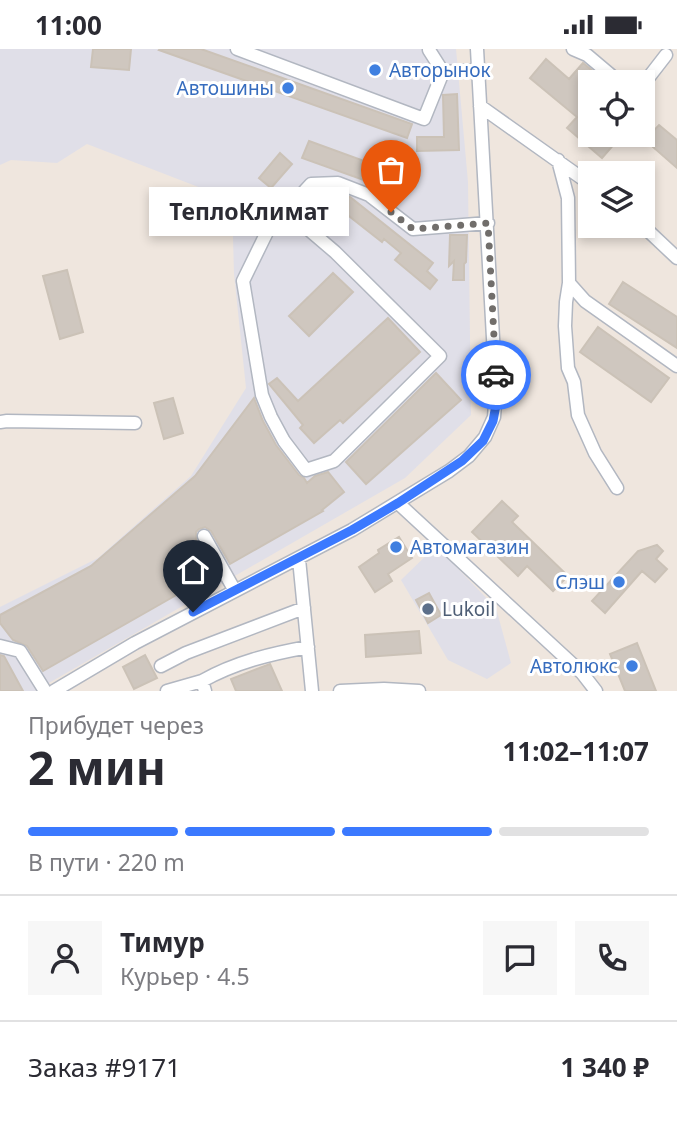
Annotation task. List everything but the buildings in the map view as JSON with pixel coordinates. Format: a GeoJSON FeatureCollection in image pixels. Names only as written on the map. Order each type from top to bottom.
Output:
{"type":"FeatureCollection","features":[{"type":"Feature","properties":{"kind":"street"},"geometry":{"type":"LineString","coordinates":[[237,49],[424,119],[443,72]]}},
{"type":"Feature","properties":{"kind":"street"},"geometry":{"type":"LineString","coordinates":[[54,691],[135,643],[299,559],[398,503],[462,461],[483,441],[493,421],[496,392],[477,49]]}},
{"type":"Feature","properties":{"kind":"street"},"geometry":{"type":"LineString","coordinates":[[573,49],[587,55],[605,70]]}},
{"type":"Feature","properties":{"kind":"street"},"geometry":{"type":"LineString","coordinates":[[429,50],[443,72]]}},
{"type":"Feature","properties":{"kind":"street"},"geometry":{"type":"LineString","coordinates":[[652,70],[663,52],[677,64]]}},
{"type":"Feature","properties":{"kind":"street"},"geometry":{"type":"LineString","coordinates":[[443,72],[478,70]]}},
{"type":"Feature","properties":{"kind":"street"},"geometry":{"type":"LineString","coordinates":[[480,106],[578,175]]}},
{"type":"Feature","properties":{"kind":"street"},"geometry":{"type":"LineString","coordinates":[[558,160],[568,198],[568,368],[574,382],[578,415],[595,453],[617,488]]}},
{"type":"Feature","properties":{"kind":"street"},"geometry":{"type":"LineString","coordinates":[[287,211],[335,252],[440,356],[334,461],[306,470],[284,441],[262,395],[243,281],[267,232],[311,184],[338,183],[369,195],[413,229],[488,223]]}},
{"type":"Feature","properties":{"kind":"street"},"geometry":{"type":"LineString","coordinates":[[655,237],[677,258]]}},
{"type":"Feature","properties":{"kind":"street"},"geometry":{"type":"LineString","coordinates":[[569,283],[585,301],[677,366]]}},
{"type":"Feature","properties":{"kind":"street"},"geometry":{"type":"LineString","coordinates":[[0,422],[135,423]]}},
{"type":"Feature","properties":{"kind":"street"},"geometry":{"type":"LineString","coordinates":[[398,503],[582,673],[596,691]]}},
{"type":"Feature","properties":{"kind":"street"},"geometry":{"type":"LineString","coordinates":[[204,536],[235,591]]}},
{"type":"Feature","properties":{"kind":"street"},"geometry":{"type":"LineString","coordinates":[[299,559],[313,691]]}},
{"type":"Feature","properties":{"kind":"street"},"geometry":{"type":"LineString","coordinates":[[161,666],[186,653],[304,608]]}},
{"type":"Feature","properties":{"kind":"street"},"geometry":{"type":"LineString","coordinates":[[0,646],[20,651],[46,691]]}},
{"type":"Feature","properties":{"kind":"street"},"geometry":{"type":"LineString","coordinates":[[167,691],[204,686],[222,670],[269,654],[308,647]]}},
{"type":"Feature","properties":{"kind":"street"},"geometry":{"type":"LineString","coordinates":[[340,691],[419,691]]}},
{"type":"Feature","properties":{"kind":"shaded area"},"geometry":{"type":"Polygon","coordinates":[[[0,49],[456,49],[468,182],[471,415],[405,478],[35,691],[0,691],[0,607],[98,558],[191,476],[246,388],[234,274],[232,200],[87,144],[57,163],[11,160],[0,165],[0,49]]]}},
{"type":"Feature","properties":{"kind":"shaded area"},"geometry":{"type":"Polygon","coordinates":[[[436,546],[496,608],[511,663],[487,679],[448,660],[401,580],[436,546]]]}},
{"type":"Feature","properties":{"kind":"way so far"},"geometry":{"type":"LineString","coordinates":[[391,212],[413,229],[488,223],[496,375]]}},
{"type":"Feature","properties":{"kind":"place","name":"Авторынок"},"geometry":{"type":"Point","coordinates":[375,70]}},
{"type":"Feature","properties":{"kind":"place","name":"Автошины"},"geometry":{"type":"Point","coordinates":[288,88]}},
{"type":"Feature","properties":{"kind":"place","name":"ТеплоКлимат"},"geometry":{"type":"Point","coordinates":[391,212]}},
{"type":"Feature","properties":{"kind":"place","name":"Автомагазин"},"geometry":{"type":"Point","coordinates":[396,547]}},
{"type":"Feature","properties":{"kind":"place","name":"Слэш"},"geometry":{"type":"Point","coordinates":[619,582]}},
{"type":"Feature","properties":{"kind":"place","name":"Lukoil"},"geometry":{"type":"Point","coordinates":[428,609]}},
{"type":"Feature","properties":{"kind":"place","name":"Автолюкс"},"geometry":{"type":"Point","coordinates":[632,666]}},
{"type":"Feature","properties":{"kind":"route"},"geometry":{"type":"LineString","coordinates":[[193,612],[352,530],[462,461],[483,441],[493,421],[496,375]]}}]}
